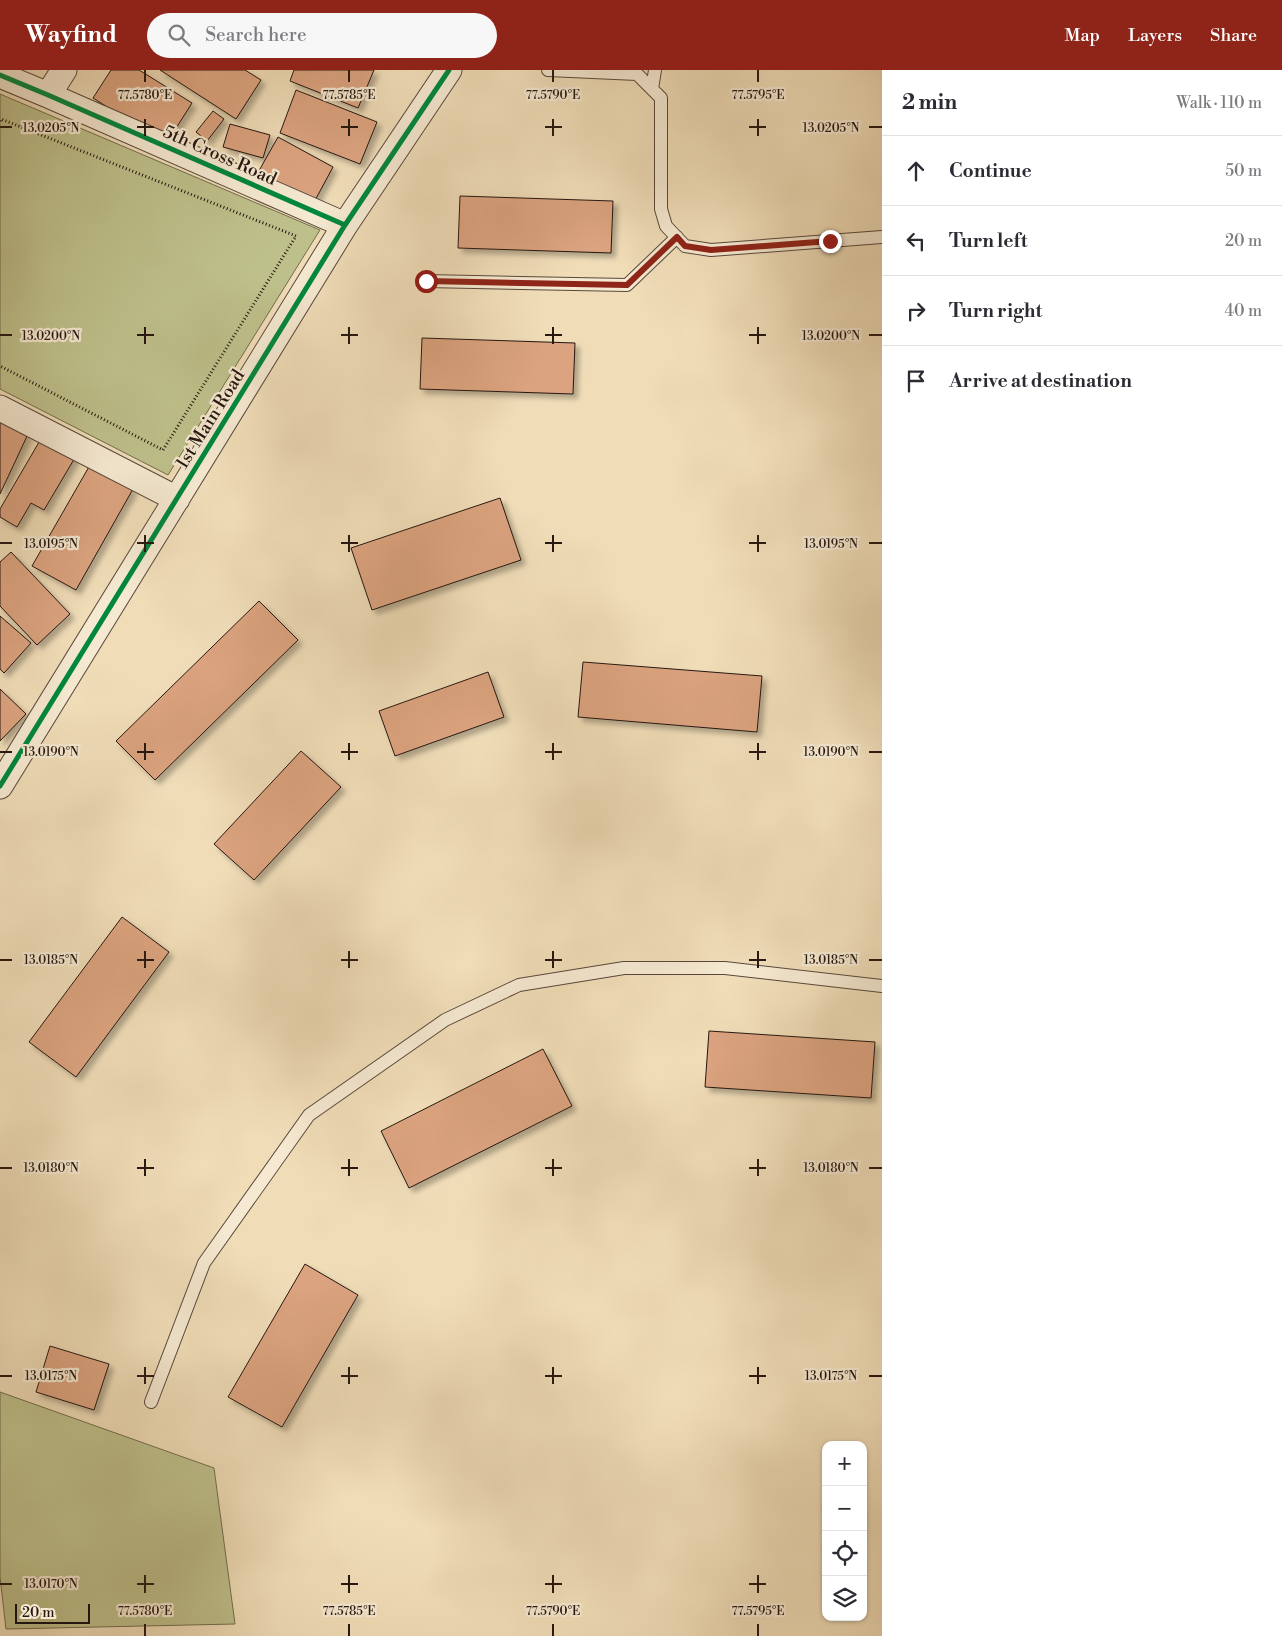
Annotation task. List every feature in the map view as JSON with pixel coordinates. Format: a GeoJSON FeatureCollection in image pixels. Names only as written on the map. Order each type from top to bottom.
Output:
{"type":"FeatureCollection","features":[{"type":"Feature","properties":{"kind":"street"},"geometry":{"type":"LineString","coordinates":[[48,94],[64,70]]}},
{"type":"Feature","properties":{"kind":"street","name":"1st Main Road"},"geometry":{"type":"LineString","coordinates":[[0,786],[345,225],[449,70]]}},
{"type":"Feature","properties":{"kind":"street","name":"5th Cross Road"},"geometry":{"type":"LineString","coordinates":[[0,75],[48,94],[345,225]]}},
{"type":"Feature","properties":{"kind":"street"},"geometry":{"type":"LineString","coordinates":[[0,408],[177,498]]}},
{"type":"Feature","properties":{"kind":"lane"},"geometry":{"type":"LineString","coordinates":[[548,70],[637,74],[661,98],[661,208],[666,226],[685,246],[711,250],[882,238]]}},
{"type":"Feature","properties":{"kind":"lane"},"geometry":{"type":"LineString","coordinates":[[652,89],[655,70]]}},
{"type":"Feature","properties":{"kind":"lane"},"geometry":{"type":"LineString","coordinates":[[426,281],[627,285],[677,237]]}},
{"type":"Feature","properties":{"kind":"lane"},"geometry":{"type":"LineString","coordinates":[[151,1402],[204,1263],[309,1115],[445,1020],[519,985],[624,968],[725,968],[882,986]]}},
{"type":"Feature","properties":{"kind":"path"},"geometry":{"type":"LineString","coordinates":[[0,121],[1,119],[296,236],[164,450],[0,366]]}},
{"type":"Feature","properties":{"kind":"green space"},"geometry":{"type":"Polygon","coordinates":[[[0,94],[320,230],[168,475],[0,389],[0,94]]]}},
{"type":"Feature","properties":{"kind":"green space"},"geometry":{"type":"Polygon","coordinates":[[[0,1392],[214,1468],[235,1624],[6,1629],[0,1577],[0,1392]]]}},
{"type":"Feature","properties":{"kind":"building"},"geometry":{"type":"Polygon","coordinates":[[[111,70],[139,70],[192,103],[166,144],[93,98],[111,70]]]}},
{"type":"Feature","properties":{"kind":"building"},"geometry":{"type":"Polygon","coordinates":[[[160,70],[245,70],[261,80],[236,119],[160,70]]]}},
{"type":"Feature","properties":{"kind":"building"},"geometry":{"type":"Polygon","coordinates":[[[294,70],[374,70],[358,108],[290,81],[294,70]]]}},
{"type":"Feature","properties":{"kind":"building"},"geometry":{"type":"Polygon","coordinates":[[[296,90],[377,122],[360,164],[280,133],[296,90]]]}},
{"type":"Feature","properties":{"kind":"building"},"geometry":{"type":"Polygon","coordinates":[[[213,111],[224,119],[207,141],[196,132],[213,111]]]}},
{"type":"Feature","properties":{"kind":"building"},"geometry":{"type":"Polygon","coordinates":[[[230,124],[270,135],[263,158],[223,147],[230,124]]]}},
{"type":"Feature","properties":{"kind":"building"},"geometry":{"type":"Polygon","coordinates":[[[278,137],[333,167],[312,206],[256,176],[278,137]]]}},
{"type":"Feature","properties":{"kind":"building"},"geometry":{"type":"Polygon","coordinates":[[[460,196],[613,201],[611,253],[458,248],[460,196]]]}},
{"type":"Feature","properties":{"kind":"building"},"geometry":{"type":"Polygon","coordinates":[[[422,338],[575,343],[573,394],[420,389],[422,338]]]}},
{"type":"Feature","properties":{"kind":"building"},"geometry":{"type":"Polygon","coordinates":[[[0,421],[28,434],[0,494],[0,421]]]}},
{"type":"Feature","properties":{"kind":"building"},"geometry":{"type":"Polygon","coordinates":[[[42,437],[76,456],[44,510],[31,503],[17,527],[0,517],[0,509],[42,437]]]}},
{"type":"Feature","properties":{"kind":"building"},"geometry":{"type":"Polygon","coordinates":[[[90,465],[133,489],[76,590],[32,566],[90,465]]]}},
{"type":"Feature","properties":{"kind":"building"},"geometry":{"type":"Polygon","coordinates":[[[500,498],[521,560],[372,610],[351,548],[500,498]]]}},
{"type":"Feature","properties":{"kind":"building"},"geometry":{"type":"Polygon","coordinates":[[[11,552],[70,614],[37,645],[0,606],[0,562],[11,552]]]}},
{"type":"Feature","properties":{"kind":"building"},"geometry":{"type":"Polygon","coordinates":[[[259,601],[298,640],[155,780],[116,741],[259,601]]]}},
{"type":"Feature","properties":{"kind":"building"},"geometry":{"type":"Polygon","coordinates":[[[0,616],[31,643],[4,673],[0,669],[0,616]]]}},
{"type":"Feature","properties":{"kind":"building"},"geometry":{"type":"Polygon","coordinates":[[[583,662],[762,676],[757,732],[578,717],[583,662]]]}},
{"type":"Feature","properties":{"kind":"building"},"geometry":{"type":"Polygon","coordinates":[[[488,672],[504,717],[395,756],[379,711],[488,672]]]}},
{"type":"Feature","properties":{"kind":"building"},"geometry":{"type":"Polygon","coordinates":[[[0,689],[26,714],[0,741],[0,689]]]}},
{"type":"Feature","properties":{"kind":"building"},"geometry":{"type":"Polygon","coordinates":[[[301,751],[341,787],[254,880],[214,844],[301,751]]]}},
{"type":"Feature","properties":{"kind":"building"},"geometry":{"type":"Polygon","coordinates":[[[122,917],[169,952],[76,1077],[29,1042],[122,917]]]}},
{"type":"Feature","properties":{"kind":"building"},"geometry":{"type":"Polygon","coordinates":[[[709,1031],[875,1042],[871,1098],[705,1087],[709,1031]]]}},
{"type":"Feature","properties":{"kind":"building"},"geometry":{"type":"Polygon","coordinates":[[[543,1049],[572,1106],[409,1188],[381,1131],[543,1049]]]}},
{"type":"Feature","properties":{"kind":"building"},"geometry":{"type":"Polygon","coordinates":[[[305,1264],[358,1295],[282,1427],[228,1397],[305,1264]]]}},
{"type":"Feature","properties":{"kind":"building"},"geometry":{"type":"Polygon","coordinates":[[[50,1346],[109,1364],[94,1410],[36,1392],[50,1346]]]}},
{"type":"Feature","properties":{"kind":"cycle path"},"geometry":{"type":"LineString","coordinates":[[0,786],[345,225],[449,70]]}},
{"type":"Feature","properties":{"kind":"cycle path"},"geometry":{"type":"LineString","coordinates":[[0,75],[345,225]]}},
{"type":"Feature","properties":{"kind":"route"},"geometry":{"type":"LineString","coordinates":[[426,281],[627,285],[677,237],[685,246],[711,250],[830,241]]}}]}
